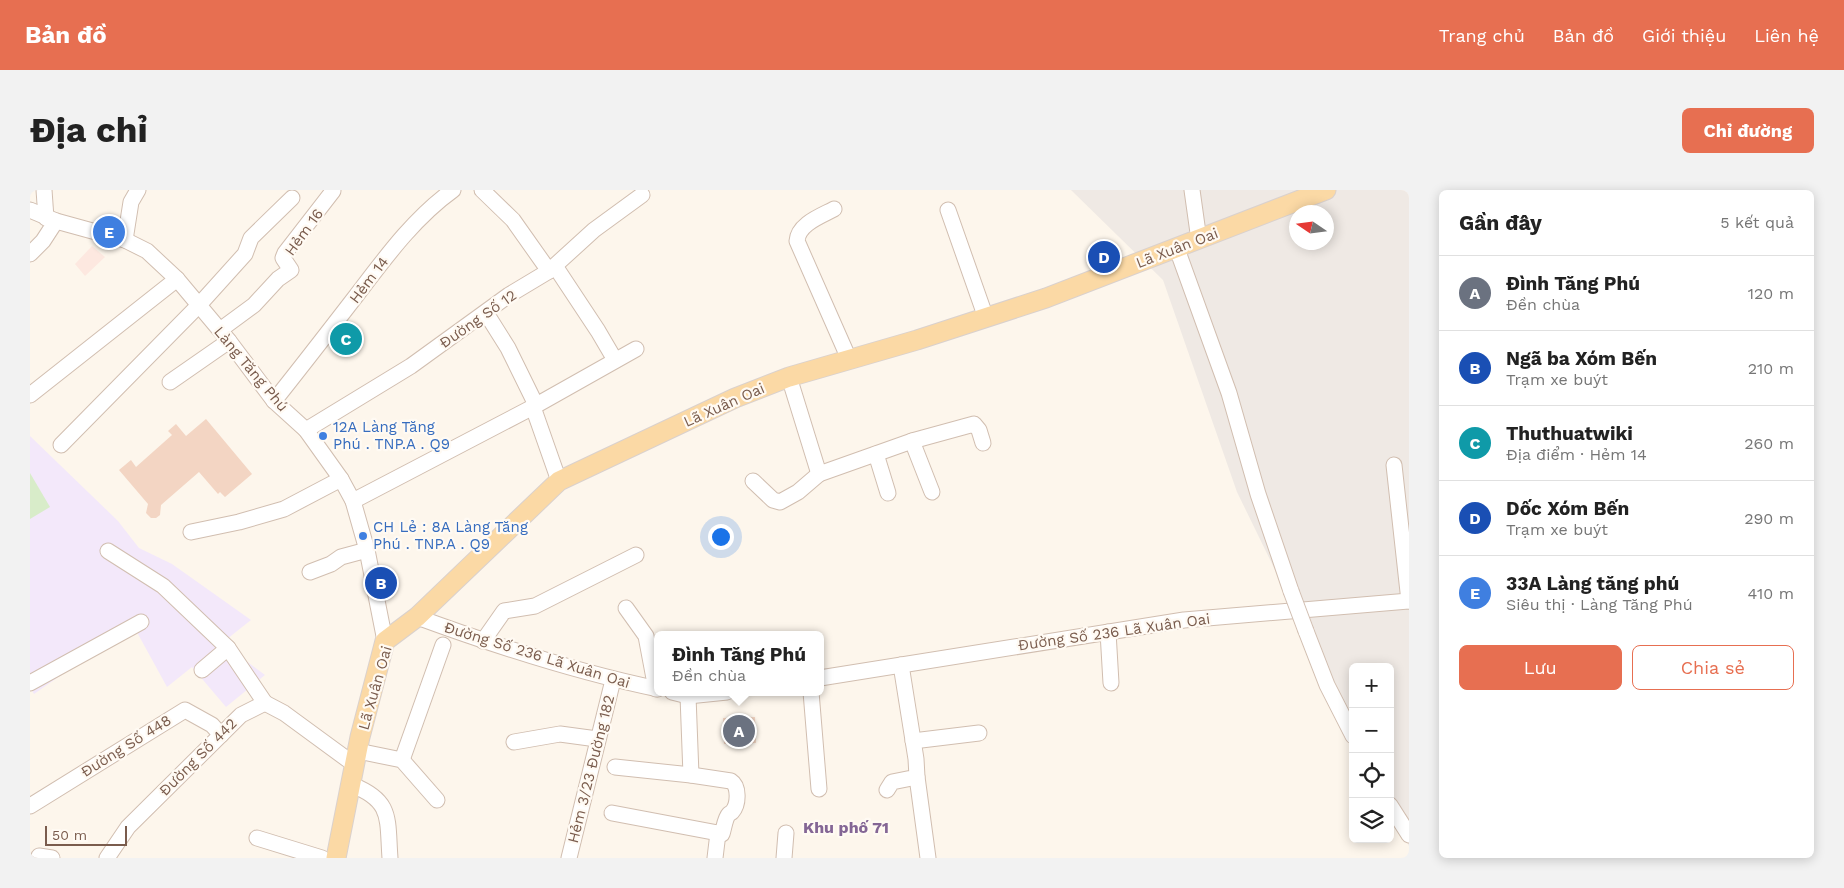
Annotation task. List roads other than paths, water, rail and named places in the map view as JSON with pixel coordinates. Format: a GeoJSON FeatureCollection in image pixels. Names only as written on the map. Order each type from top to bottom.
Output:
{"type":"FeatureCollection","features":[{"type":"Feature","properties":{"kind":"main road","name":"Lã Xuân Oai"},"geometry":{"type":"LineString","coordinates":[[336,858],[356,758],[385,642],[417,617],[559,482],[735,398],[789,378],[917,340],[1046,298],[1326,190]]}},
{"type":"Feature","properties":{"kind":"street"},"geometry":{"type":"LineString","coordinates":[[30,254],[43,241],[51,219],[44,190]]}},
{"type":"Feature","properties":{"kind":"street"},"geometry":{"type":"LineString","coordinates":[[125,240],[131,202],[138,190]]}},
{"type":"Feature","properties":{"kind":"street","name":"Hẻm 14"},"geometry":{"type":"LineString","coordinates":[[274,401],[326,337],[396,244],[435,203],[453,190]]}},
{"type":"Feature","properties":{"kind":"street"},"geometry":{"type":"LineString","coordinates":[[482,190],[512,220],[552,269],[598,331],[615,360]]}},
{"type":"Feature","properties":{"kind":"street"},"geometry":{"type":"LineString","coordinates":[[1192,190],[1199,240]]}},
{"type":"Feature","properties":{"kind":"street","name":"Hẻm 16"},"geometry":{"type":"LineString","coordinates":[[224,336],[278,279],[291,270],[283,258],[285,252],[333,191]]}},
{"type":"Feature","properties":{"kind":"street","name":"Đường Số 12"},"geometry":{"type":"LineString","coordinates":[[306,430],[411,366],[509,295],[552,269],[594,230],[642,195]]}},
{"type":"Feature","properties":{"kind":"street"},"geometry":{"type":"LineString","coordinates":[[61,445],[199,305],[245,254],[251,238],[292,198]]}},
{"type":"Feature","properties":{"kind":"street"},"geometry":{"type":"LineString","coordinates":[[834,209],[805,226],[798,234],[797,241],[849,359]]}},
{"type":"Feature","properties":{"kind":"street","name":"Làng Tăng Phú"},"geometry":{"type":"LineString","coordinates":[[30,210],[51,219],[125,240],[147,251],[177,279],[274,401],[306,430],[341,479],[353,500],[368,550],[385,642]]}},
{"type":"Feature","properties":{"kind":"street"},"geometry":{"type":"LineString","coordinates":[[948,210],[986,318]]}},
{"type":"Feature","properties":{"kind":"street"},"geometry":{"type":"LineString","coordinates":[[1177,249],[1229,393],[1258,494],[1291,591],[1327,685],[1349,728]]}},
{"type":"Feature","properties":{"kind":"street"},"geometry":{"type":"LineString","coordinates":[[30,395],[177,279]]}},
{"type":"Feature","properties":{"kind":"street"},"geometry":{"type":"LineString","coordinates":[[486,313],[508,348],[534,406],[559,482]]}},
{"type":"Feature","properties":{"kind":"street"},"geometry":{"type":"LineString","coordinates":[[170,382],[224,336]]}},
{"type":"Feature","properties":{"kind":"street"},"geometry":{"type":"LineString","coordinates":[[353,500],[534,406],[636,349]]}},
{"type":"Feature","properties":{"kind":"street"},"geometry":{"type":"LineString","coordinates":[[789,378],[819,474]]}},
{"type":"Feature","properties":{"kind":"street"},"geometry":{"type":"LineString","coordinates":[[753,481],[773,500],[780,502],[798,492],[819,474],[912,441],[974,424],[979,430],[983,443]]}},
{"type":"Feature","properties":{"kind":"street"},"geometry":{"type":"LineString","coordinates":[[912,441],[932,492]]}},
{"type":"Feature","properties":{"kind":"street"},"geometry":{"type":"LineString","coordinates":[[876,454],[888,493]]}},
{"type":"Feature","properties":{"kind":"street"},"geometry":{"type":"LineString","coordinates":[[1394,465],[1409,601]]}},
{"type":"Feature","properties":{"kind":"street"},"geometry":{"type":"LineString","coordinates":[[191,532],[239,522],[284,509],[341,479]]}},
{"type":"Feature","properties":{"kind":"street"},"geometry":{"type":"LineString","coordinates":[[310,572],[331,564],[341,557],[368,550]]}},
{"type":"Feature","properties":{"kind":"street"},"geometry":{"type":"LineString","coordinates":[[108,551],[163,586],[228,648],[266,703],[356,758],[402,760],[437,800]]}},
{"type":"Feature","properties":{"kind":"street"},"geometry":{"type":"LineString","coordinates":[[483,641],[504,611],[535,606],[636,555]]}},
{"type":"Feature","properties":{"kind":"street","name":"Đường Số 236 Lã Xuân Oai"},"geometry":{"type":"LineString","coordinates":[[824,677],[1184,620],[1409,601]]}},
{"type":"Feature","properties":{"kind":"street"},"geometry":{"type":"LineString","coordinates":[[626,608],[646,636],[654,675]]}},
{"type":"Feature","properties":{"kind":"street","name":"Đường Số 236 Lã Xuân Oai"},"geometry":{"type":"LineString","coordinates":[[417,617],[483,641],[613,680],[654,688]]}},
{"type":"Feature","properties":{"kind":"street"},"geometry":{"type":"LineString","coordinates":[[30,683],[141,622]]}},
{"type":"Feature","properties":{"kind":"street"},"geometry":{"type":"LineString","coordinates":[[1108,632],[1112,683]]}},
{"type":"Feature","properties":{"kind":"street"},"geometry":{"type":"LineString","coordinates":[[402,760],[443,645]]}},
{"type":"Feature","properties":{"kind":"street"},"geometry":{"type":"LineString","coordinates":[[202,670],[228,648]]}},
{"type":"Feature","properties":{"kind":"street"},"geometry":{"type":"LineString","coordinates":[[901,665],[928,858]]}},
{"type":"Feature","properties":{"kind":"street","name":"Hẻm 3/23 Đường 182"},"geometry":{"type":"LineString","coordinates":[[569,858],[613,680]]}},
{"type":"Feature","properties":{"kind":"street"},"geometry":{"type":"LineString","coordinates":[[688,696],[691,775]]}},
{"type":"Feature","properties":{"kind":"street"},"geometry":{"type":"LineString","coordinates":[[811,696],[819,789]]}},
{"type":"Feature","properties":{"kind":"street","name":"Đường Số 442"},"geometry":{"type":"LineString","coordinates":[[107,858],[128,827],[221,734],[240,716],[266,703]]}},
{"type":"Feature","properties":{"kind":"street","name":"Đường Số 448"},"geometry":{"type":"LineString","coordinates":[[30,806],[185,710],[212,725],[221,734]]}},
{"type":"Feature","properties":{"kind":"street"},"geometry":{"type":"LineString","coordinates":[[913,740],[979,733]]}},
{"type":"Feature","properties":{"kind":"street"},"geometry":{"type":"LineString","coordinates":[[514,742],[560,734],[598,739]]}},
{"type":"Feature","properties":{"kind":"street"},"geometry":{"type":"LineString","coordinates":[[612,813],[722,834],[728,814],[732,812],[736,802],[736,788],[731,781],[615,767]]}},
{"type":"Feature","properties":{"kind":"street"},"geometry":{"type":"LineString","coordinates":[[887,790],[892,782],[917,776]]}},
{"type":"Feature","properties":{"kind":"street"},"geometry":{"type":"LineString","coordinates":[[352,785],[368,792],[379,800],[387,813],[390,858]]}},
{"type":"Feature","properties":{"kind":"street"},"geometry":{"type":"LineString","coordinates":[[1394,811],[1409,835]]}},
{"type":"Feature","properties":{"kind":"street"},"geometry":{"type":"LineString","coordinates":[[715,858],[718,833]]}},
{"type":"Feature","properties":{"kind":"street"},"geometry":{"type":"LineString","coordinates":[[784,858],[786,833]]}},
{"type":"Feature","properties":{"kind":"street"},"geometry":{"type":"LineString","coordinates":[[257,838],[322,858]]}},
{"type":"Feature","properties":{"kind":"place","name":"33A Làng tăng phú"},"geometry":{"type":"Point","coordinates":[109,232]}},
{"type":"Feature","properties":{"kind":"place","name":"Dốc Xóm Bến"},"geometry":{"type":"Point","coordinates":[1104,257]}},
{"type":"Feature","properties":{"kind":"place","name":"Thuthuatwiki"},"geometry":{"type":"Point","coordinates":[346,339]}},
{"type":"Feature","properties":{"kind":"place","name":"12A Làng Tăng Phú . TNP.A . Q9"},"geometry":{"type":"Point","coordinates":[323,436]}},
{"type":"Feature","properties":{"kind":"place","name":"CH Lẻ : 8A Làng Tăng Phú . TNP.A . Q9"},"geometry":{"type":"Point","coordinates":[363,536]}},
{"type":"Feature","properties":{"kind":"place","name":"Ngã ba Xóm Bến"},"geometry":{"type":"Point","coordinates":[381,583]}},
{"type":"Feature","properties":{"kind":"place","name":"Đình Tăng Phú"},"geometry":{"type":"Point","coordinates":[739,731]}},
{"type":"Feature","properties":{"kind":"district","name":"Khu phố 71"},"geometry":{"type":"Point","coordinates":[846,827]}}]}
